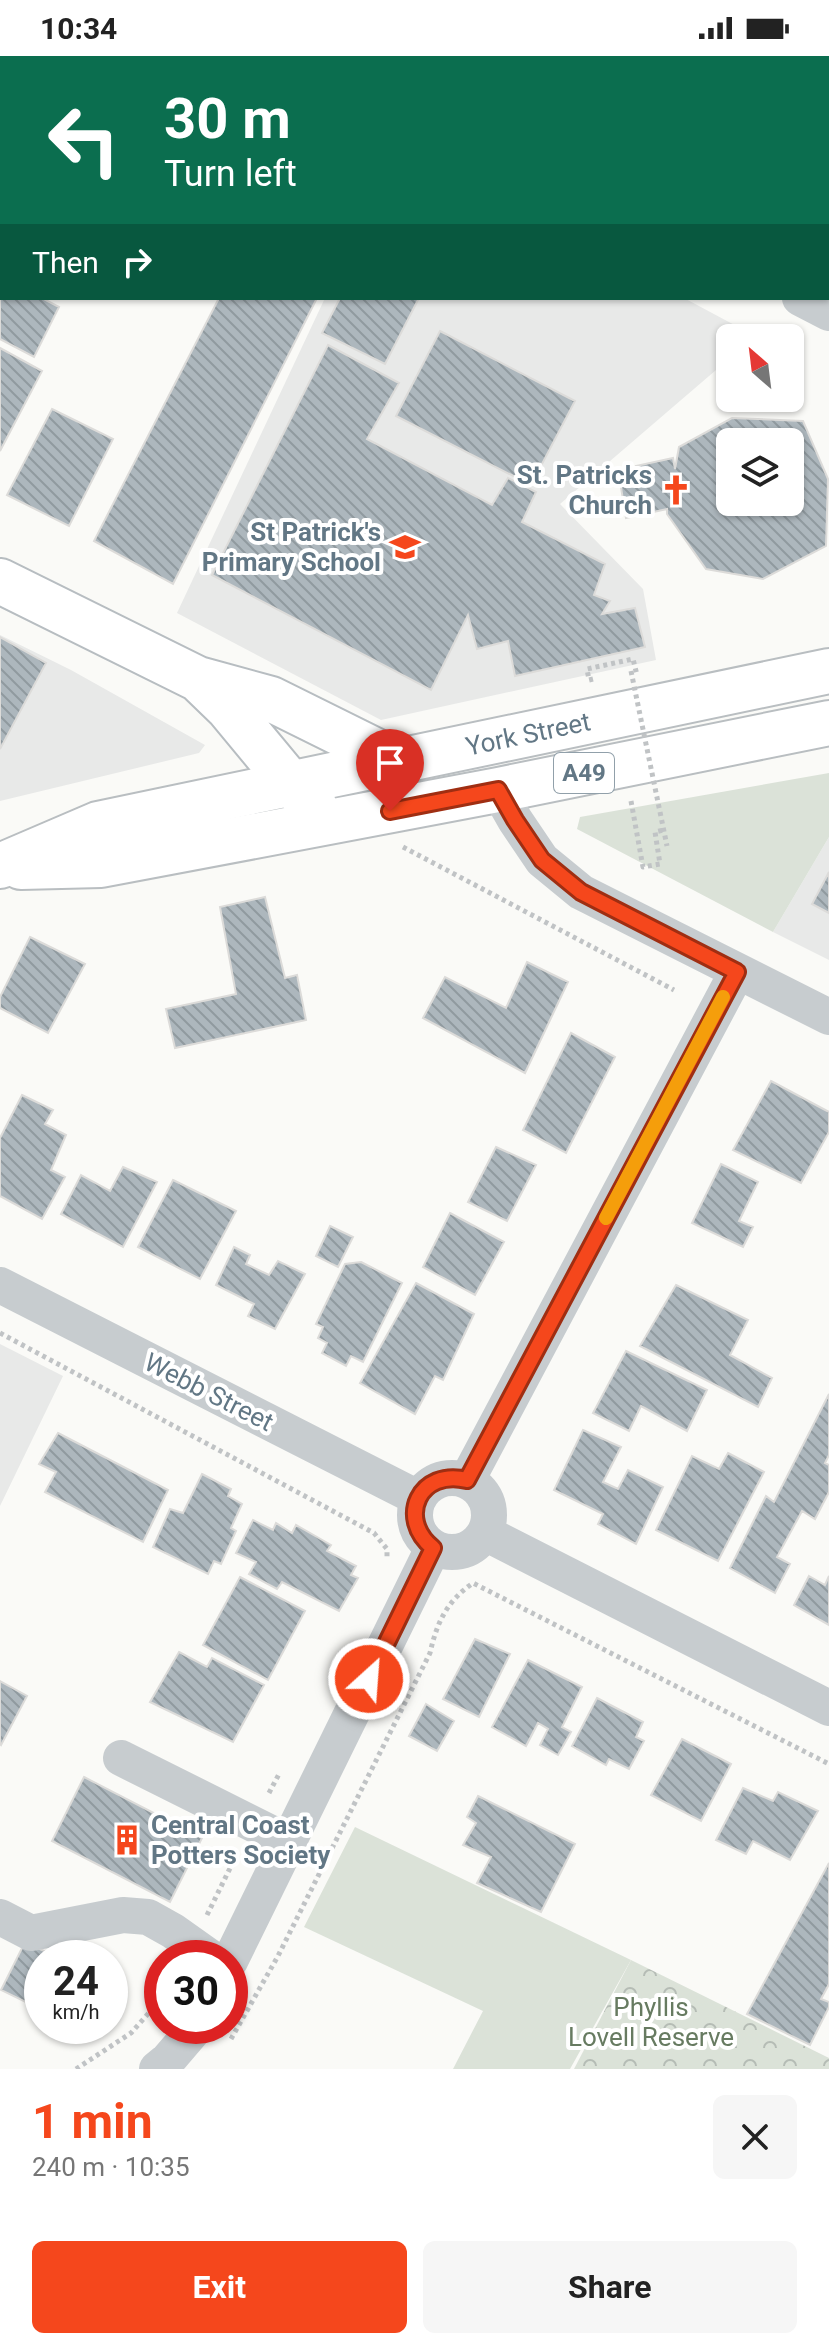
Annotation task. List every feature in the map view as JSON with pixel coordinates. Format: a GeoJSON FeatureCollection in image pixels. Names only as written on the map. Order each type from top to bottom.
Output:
{"type":"FeatureCollection","features":[{"type":"Feature","properties":{"kind":"main road"},"geometry":{"type":"LineString","coordinates":[[0,581],[198,679],[271,699],[396,761]]}},
{"type":"Feature","properties":{"kind":"main road","name":"York Street"},"geometry":{"type":"LineString","coordinates":[[0,867],[98,824],[829,671]]}},
{"type":"Feature","properties":{"kind":"main road"},"geometry":{"type":"LineString","coordinates":[[198,679],[228,708],[291,784],[318,810],[338,821]]}},
{"type":"Feature","properties":{"kind":"main road","name":"York Street"},"geometry":{"type":"LineString","coordinates":[[0,867],[101,865],[829,723]]}},
{"type":"Feature","properties":{"kind":"street"},"geometry":{"type":"LineString","coordinates":[[804,300],[829,313]]}},
{"type":"Feature","properties":{"kind":"street"},"geometry":{"type":"LineString","coordinates":[[498,790],[542,860],[581,892],[829,1017]]}},
{"type":"Feature","properties":{"kind":"street"},"geometry":{"type":"LineString","coordinates":[[467,1480],[737,972]]}},
{"type":"Feature","properties":{"kind":"street","name":"Webb Street"},"geometry":{"type":"LineString","coordinates":[[0,1285],[418,1498]]}},
{"type":"Feature","properties":{"kind":"street"},"geometry":{"type":"LineString","coordinates":[[444,1478],[467,1480],[485,1497],[489,1508],[485,1533],[468,1549],[444,1552],[433,1548],[418,1531],[415,1520],[418,1498],[425,1489],[444,1478]]}},
{"type":"Feature","properties":{"kind":"street"},"geometry":{"type":"LineString","coordinates":[[485,1533],[829,1708]]}},
{"type":"Feature","properties":{"kind":"street"},"geometry":{"type":"LineString","coordinates":[[240,1940],[433,1548]]}},
{"type":"Feature","properties":{"kind":"street"},"geometry":{"type":"LineString","coordinates":[[121,1758],[289,1842]]}},
{"type":"Feature","properties":{"kind":"street"},"geometry":{"type":"LineString","coordinates":[[0,1917],[31,1933],[123,1915],[148,1917],[186,1940]]}},
{"type":"Feature","properties":{"kind":"street"},"geometry":{"type":"LineString","coordinates":[[157,2069],[182,2044]]}},
{"type":"Feature","properties":{"kind":"path"},"geometry":{"type":"LineString","coordinates":[[603,677],[589,680],[587,669],[633,659],[637,676]]}},
{"type":"Feature","properties":{"kind":"path"},"geometry":{"type":"LineString","coordinates":[[617,674],[631,671],[667,846]]}},
{"type":"Feature","properties":{"kind":"path"},"geometry":{"type":"LineString","coordinates":[[631,798],[643,867],[660,864],[655,832],[664,830]]}},
{"type":"Feature","properties":{"kind":"path"},"geometry":{"type":"LineString","coordinates":[[395,843],[674,990]]}},
{"type":"Feature","properties":{"kind":"path"},"geometry":{"type":"LineString","coordinates":[[0,1333],[374,1533],[387,1549],[388,1571]]}},
{"type":"Feature","properties":{"kind":"path"},"geometry":{"type":"LineString","coordinates":[[248,2008],[278,1956],[430,1653],[434,1635],[444,1615],[455,1596],[473,1583],[829,1764]]}},
{"type":"Feature","properties":{"kind":"path"},"geometry":{"type":"LineString","coordinates":[[206,1940],[252,1824],[283,1767]]}},
{"type":"Feature","properties":{"kind":"path"},"geometry":{"type":"LineString","coordinates":[[76,2069],[131,2033],[144,2018]]}},
{"type":"Feature","properties":{"kind":"shaded area","name":"St Patrick's Primary School"},"geometry":{"type":"Polygon","coordinates":[[[324,300],[688,300],[733,324],[716,324],[716,370],[560,504],[643,589],[656,660],[381,720],[177,613],[324,300]]]}},
{"type":"Feature","properties":{"kind":"shaded area"},"geometry":{"type":"Polygon","coordinates":[[[0,635],[71,670],[205,745],[199,753],[0,801],[0,635]]]}},
{"type":"Feature","properties":{"kind":"shaded area"},"geometry":{"type":"Polygon","coordinates":[[[829,837],[829,960],[773,932],[829,837]]]}},
{"type":"Feature","properties":{"kind":"shaded area"},"geometry":{"type":"Polygon","coordinates":[[[0,1344],[63,1376],[0,1506],[0,1344]]]}},
{"type":"Feature","properties":{"kind":"green space"},"geometry":{"type":"Polygon","coordinates":[[[829,773],[829,837],[773,932],[577,829],[580,817],[829,773]]]}},
{"type":"Feature","properties":{"kind":"green space"},"geometry":{"type":"Polygon","coordinates":[[[355,1827],[631,1960],[570,2069],[453,2069],[483,2011],[304,1927],[355,1827]]]}},
{"type":"Feature","properties":{"kind":"green space","name":"Phyllis Lovell Reserve"},"geometry":{"type":"Polygon","coordinates":[[[631,1960],[829,2058],[829,2069],[574,2069],[631,1960]]]}},
{"type":"Feature","properties":{"kind":"building"},"geometry":{"type":"Polygon","coordinates":[[[0,300],[46,300],[59,307],[34,357],[0,339],[0,300]]]}},
{"type":"Feature","properties":{"kind":"building"},"geometry":{"type":"Polygon","coordinates":[[[218,300],[316,300],[173,584],[94,541],[218,300]]]}},
{"type":"Feature","properties":{"kind":"building"},"geometry":{"type":"Polygon","coordinates":[[[339,300],[418,300],[385,364],[322,333],[339,300]]]}},
{"type":"Feature","properties":{"kind":"building"},"geometry":{"type":"Polygon","coordinates":[[[440,331],[575,401],[531,485],[396,416],[440,331]]]}},
{"type":"Feature","properties":{"kind":"building"},"geometry":{"type":"Polygon","coordinates":[[[328,345],[399,383],[367,439],[492,505],[508,478],[536,492],[522,522],[605,564],[594,595],[610,601],[602,614],[635,608],[645,647],[515,676],[508,641],[477,649],[468,615],[431,690],[212,575],[328,345]]]}},
{"type":"Feature","properties":{"kind":"building"},"geometry":{"type":"Polygon","coordinates":[[[0,348],[42,371],[0,451],[0,348]]]}},
{"type":"Feature","properties":{"kind":"building"},"geometry":{"type":"Polygon","coordinates":[[[52,409],[113,439],[69,526],[7,495],[52,409]]]}},
{"type":"Feature","properties":{"kind":"building","name":"St. Patricks Church"},"geometry":{"type":"Polygon","coordinates":[[[732,418],[803,421],[828,479],[826,546],[763,579],[706,569],[667,514],[667,509],[626,518],[619,475],[637,471],[636,466],[673,458],[675,469],[679,447],[732,418]]]}},
{"type":"Feature","properties":{"kind":"building"},"geometry":{"type":"Polygon","coordinates":[[[0,637],[46,663],[0,749],[0,637]]]}},
{"type":"Feature","properties":{"kind":"building"},"geometry":{"type":"Polygon","coordinates":[[[829,872],[829,913],[812,904],[829,872]]]}},
{"type":"Feature","properties":{"kind":"building"},"geometry":{"type":"Polygon","coordinates":[[[265,897],[285,978],[297,975],[306,1020],[175,1048],[166,1009],[236,994],[220,907],[265,897]]]}},
{"type":"Feature","properties":{"kind":"building"},"geometry":{"type":"Polygon","coordinates":[[[30,937],[85,964],[48,1033],[0,1008],[0,997],[30,937]]]}},
{"type":"Feature","properties":{"kind":"building"},"geometry":{"type":"Polygon","coordinates":[[[527,962],[568,982],[525,1073],[423,1018],[445,977],[506,1008],[527,962]]]}},
{"type":"Feature","properties":{"kind":"building"},"geometry":{"type":"Polygon","coordinates":[[[571,1033],[615,1057],[566,1153],[523,1130],[571,1033]]]}},
{"type":"Feature","properties":{"kind":"building"},"geometry":{"type":"Polygon","coordinates":[[[771,1081],[829,1112],[829,1132],[801,1183],[733,1150],[771,1081]]]}},
{"type":"Feature","properties":{"kind":"building"},"geometry":{"type":"Polygon","coordinates":[[[22,1095],[53,1110],[45,1124],[66,1135],[51,1170],[65,1177],[42,1219],[0,1196],[0,1138],[22,1095]]]}},
{"type":"Feature","properties":{"kind":"building"},"geometry":{"type":"Polygon","coordinates":[[[496,1147],[536,1165],[507,1221],[468,1202],[496,1147]]]}},
{"type":"Feature","properties":{"kind":"building"},"geometry":{"type":"Polygon","coordinates":[[[721,1164],[758,1182],[739,1221],[753,1227],[743,1247],[692,1223],[721,1164]]]}},
{"type":"Feature","properties":{"kind":"building"},"geometry":{"type":"Polygon","coordinates":[[[123,1167],[157,1182],[123,1247],[61,1214],[81,1175],[110,1191],[123,1167]]]}},
{"type":"Feature","properties":{"kind":"building"},"geometry":{"type":"Polygon","coordinates":[[[173,1180],[236,1211],[200,1279],[138,1247],[173,1180]]]}},
{"type":"Feature","properties":{"kind":"building"},"geometry":{"type":"Polygon","coordinates":[[[450,1213],[504,1242],[475,1295],[423,1267],[450,1213]]]}},
{"type":"Feature","properties":{"kind":"building"},"geometry":{"type":"Polygon","coordinates":[[[330,1226],[353,1237],[338,1267],[316,1256],[330,1226]]]}},
{"type":"Feature","properties":{"kind":"building"},"geometry":{"type":"Polygon","coordinates":[[[234,1247],[250,1255],[246,1264],[269,1275],[278,1261],[305,1274],[275,1329],[248,1316],[254,1304],[216,1285],[234,1247]]]}},
{"type":"Feature","properties":{"kind":"building"},"geometry":{"type":"Polygon","coordinates":[[[361,1262],[402,1283],[363,1362],[351,1356],[346,1366],[322,1353],[327,1343],[318,1338],[323,1327],[316,1324],[345,1264],[361,1262]]]}},
{"type":"Feature","properties":{"kind":"building"},"geometry":{"type":"Polygon","coordinates":[[[416,1283],[474,1314],[443,1380],[435,1376],[415,1414],[360,1383],[416,1283]]]}},
{"type":"Feature","properties":{"kind":"building"},"geometry":{"type":"Polygon","coordinates":[[[676,1285],[748,1320],[730,1355],[772,1378],[758,1407],[640,1346],[676,1285]]]}},
{"type":"Feature","properties":{"kind":"building"},"geometry":{"type":"Polygon","coordinates":[[[626,1351],[707,1390],[687,1431],[641,1406],[629,1431],[593,1413],[626,1351]]]}},
{"type":"Feature","properties":{"kind":"building"},"geometry":{"type":"Polygon","coordinates":[[[829,1394],[829,1455],[825,1463],[829,1465],[829,1492],[815,1519],[802,1511],[777,1557],[790,1564],[775,1593],[730,1568],[766,1496],[774,1502],[829,1394]]]}},
{"type":"Feature","properties":{"kind":"building"},"geometry":{"type":"Polygon","coordinates":[[[583,1430],[621,1447],[603,1482],[618,1489],[628,1470],[663,1487],[636,1544],[598,1524],[603,1514],[554,1490],[583,1430]]]}},
{"type":"Feature","properties":{"kind":"building"},"geometry":{"type":"Polygon","coordinates":[[[58,1433],[168,1490],[143,1542],[45,1492],[56,1472],[39,1464],[58,1433]]]}},
{"type":"Feature","properties":{"kind":"building"},"geometry":{"type":"Polygon","coordinates":[[[728,1453],[764,1472],[718,1561],[656,1530],[692,1456],[719,1469],[728,1453]]]}},
{"type":"Feature","properties":{"kind":"building"},"geometry":{"type":"Polygon","coordinates":[[[202,1474],[231,1489],[228,1496],[242,1504],[231,1528],[236,1531],[221,1564],[214,1561],[208,1574],[153,1547],[170,1509],[183,1513],[202,1474]]]}},
{"type":"Feature","properties":{"kind":"building"},"geometry":{"type":"Polygon","coordinates":[[[253,1520],[273,1530],[276,1523],[292,1533],[296,1525],[331,1545],[327,1551],[356,1566],[351,1575],[358,1578],[339,1611],[282,1582],[277,1589],[249,1574],[256,1562],[236,1553],[253,1520]]]}},
{"type":"Feature","properties":{"kind":"building"},"geometry":{"type":"Polygon","coordinates":[[[809,1576],[825,1585],[829,1576],[829,1625],[794,1605],[809,1576]]]}},
{"type":"Feature","properties":{"kind":"building"},"geometry":{"type":"Polygon","coordinates":[[[240,1577],[305,1611],[268,1680],[203,1645],[240,1577]]]}},
{"type":"Feature","properties":{"kind":"building"},"geometry":{"type":"Polygon","coordinates":[[[475,1639],[510,1654],[479,1717],[443,1699],[475,1639]]]}},
{"type":"Feature","properties":{"kind":"building"},"geometry":{"type":"Polygon","coordinates":[[[179,1652],[207,1667],[212,1658],[264,1685],[233,1742],[150,1702],[179,1652]]]}},
{"type":"Feature","properties":{"kind":"building"},"geometry":{"type":"Polygon","coordinates":[[[528,1660],[582,1687],[562,1727],[571,1732],[558,1755],[540,1745],[548,1729],[538,1723],[526,1746],[492,1727],[528,1660]]]}},
{"type":"Feature","properties":{"kind":"building"},"geometry":{"type":"Polygon","coordinates":[[[0,1681],[27,1696],[1,1745],[0,1744],[0,1681]]]}},
{"type":"Feature","properties":{"kind":"building"},"geometry":{"type":"Polygon","coordinates":[[[597,1698],[643,1722],[636,1737],[644,1741],[629,1769],[609,1759],[606,1765],[572,1746],[597,1698]]]}},
{"type":"Feature","properties":{"kind":"building"},"geometry":{"type":"Polygon","coordinates":[[[426,1704],[454,1721],[437,1751],[409,1736],[426,1704]]]}},
{"type":"Feature","properties":{"kind":"building"},"geometry":{"type":"Polygon","coordinates":[[[682,1739],[731,1764],[701,1821],[651,1795],[682,1739]]]}},
{"type":"Feature","properties":{"kind":"building","name":"Central Coast Potters Society"},"geometry":{"type":"Polygon","coordinates":[[[84,1777],[202,1838],[170,1902],[52,1841],[84,1777]]]}},
{"type":"Feature","properties":{"kind":"building"},"geometry":{"type":"Polygon","coordinates":[[[743,1788],[773,1801],[778,1792],[818,1811],[790,1860],[753,1841],[746,1854],[716,1840],[743,1788]]]}},
{"type":"Feature","properties":{"kind":"building"},"geometry":{"type":"Polygon","coordinates":[[[478,1796],[575,1844],[541,1912],[477,1883],[491,1857],[463,1845],[476,1823],[467,1817],[478,1796]]]}},
{"type":"Feature","properties":{"kind":"building"},"geometry":{"type":"Polygon","coordinates":[[[829,1863],[829,1984],[821,1999],[829,2002],[829,2007],[810,2045],[747,2014],[829,1863]]]}},
{"type":"Feature","properties":{"kind":"building"},"geometry":{"type":"Polygon","coordinates":[[[24,1944],[24,2001],[1,1990],[24,1944]]]}},
{"type":"Feature","properties":{"kind":"slow traffic"},"geometry":{"type":"LineString","coordinates":[[606,1218],[723,997]]}},
{"type":"Feature","properties":{"kind":"place","name":"St. Patricks Church"},"geometry":{"type":"Point","coordinates":[676,490]}},
{"type":"Feature","properties":{"kind":"place","name":"St Patrick's Primary School"},"geometry":{"type":"Point","coordinates":[405,547]}},
{"type":"Feature","properties":{"kind":"place","name":"Central Coast Potters Society"},"geometry":{"type":"Point","coordinates":[127,1840]}},
{"type":"Feature","properties":{"kind":"route"},"geometry":{"type":"LineString","coordinates":[[369,1679],[433,1548],[418,1531],[415,1520],[418,1498],[434,1482],[444,1478],[467,1480],[737,972],[581,892],[542,860],[498,790],[390,811]]}}]}
